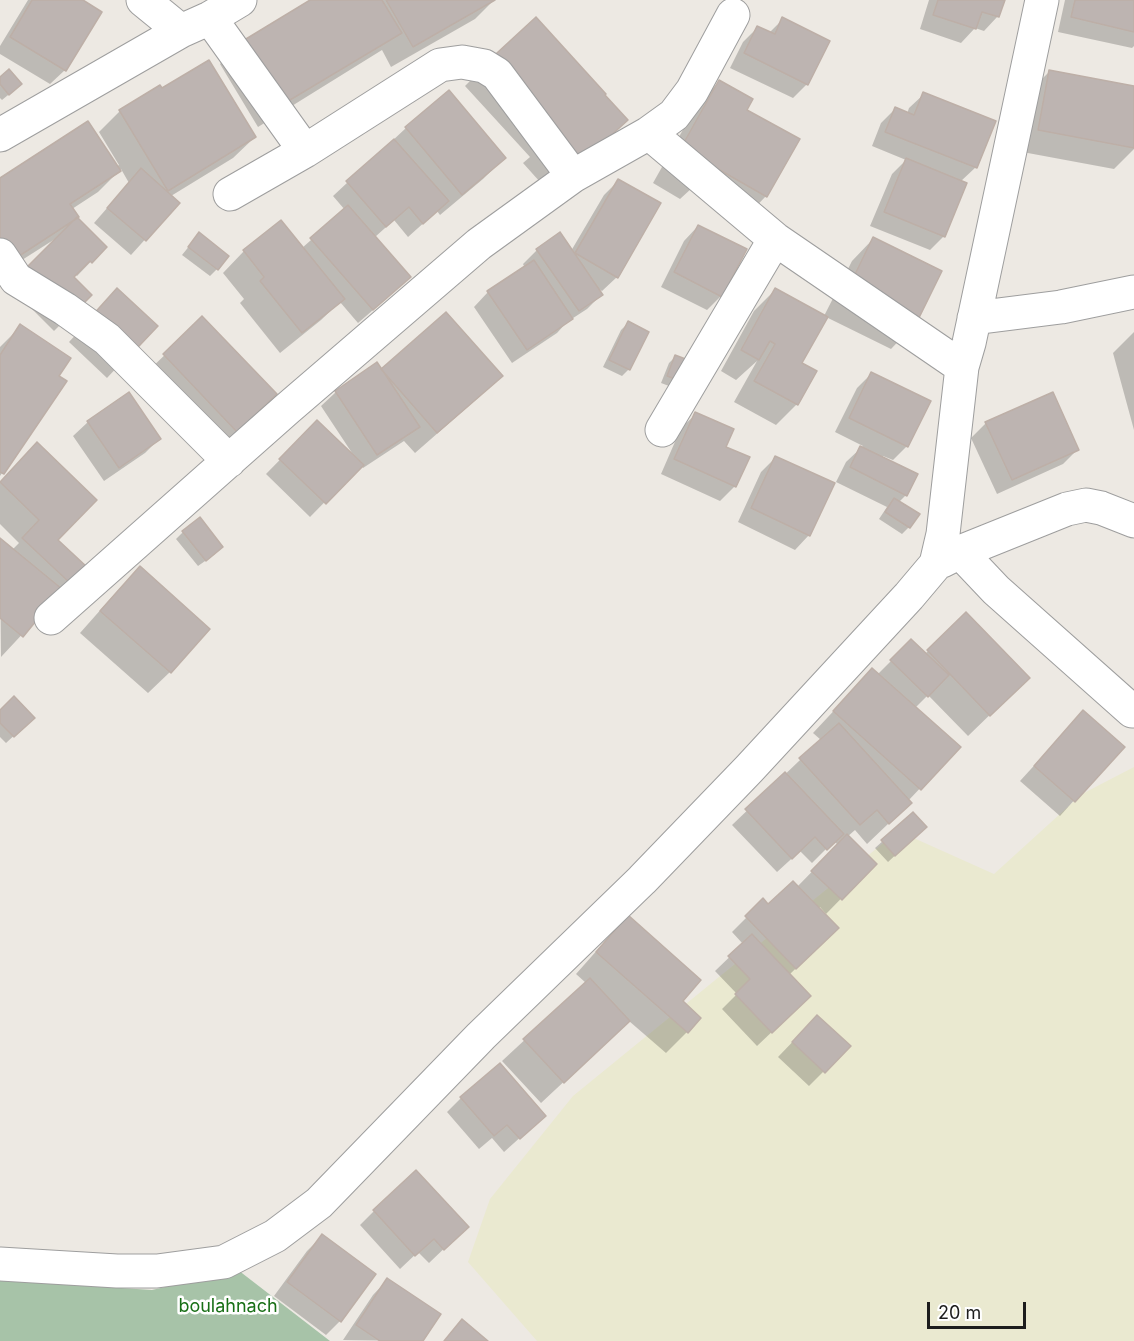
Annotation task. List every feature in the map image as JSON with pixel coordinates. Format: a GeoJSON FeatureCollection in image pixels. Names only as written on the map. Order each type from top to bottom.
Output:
{"type":"FeatureCollection","features":[{"type":"Feature","properties":{"kind":"street"},"geometry":{"type":"LineString","coordinates":[[143,0],[181,31]]}},
{"type":"Feature","properties":{"kind":"street"},"geometry":{"type":"LineString","coordinates":[[0,135],[181,31],[210,18],[240,0]]}},
{"type":"Feature","properties":{"kind":"street"},"geometry":{"type":"LineString","coordinates":[[1042,0],[962,368],[943,534],[948,558],[996,590],[1132,711]]}},
{"type":"Feature","properties":{"kind":"street"},"geometry":{"type":"LineString","coordinates":[[51,618],[287,409],[479,244],[573,176],[649,134],[674,115],[692,91],[733,15]]}},
{"type":"Feature","properties":{"kind":"street"},"geometry":{"type":"LineString","coordinates":[[210,18],[305,151]]}},
{"type":"Feature","properties":{"kind":"street"},"geometry":{"type":"LineString","coordinates":[[230,194],[305,151],[440,65],[462,62],[484,66],[497,74],[573,176]]}},
{"type":"Feature","properties":{"kind":"street"},"geometry":{"type":"LineString","coordinates":[[649,134],[775,239],[962,368]]}},
{"type":"Feature","properties":{"kind":"street"},"geometry":{"type":"LineString","coordinates":[[662,430],[775,239]]}},
{"type":"Feature","properties":{"kind":"street"},"geometry":{"type":"LineString","coordinates":[[5,277],[65,309],[107,339],[229,461]]}},
{"type":"Feature","properties":{"kind":"street"},"geometry":{"type":"LineString","coordinates":[[974,318],[1061,307],[1134,292]]}},
{"type":"Feature","properties":{"kind":"street"},"geometry":{"type":"LineString","coordinates":[[0,1264],[157,1271],[224,1262],[275,1236],[319,1203],[481,1036],[651,871],[749,770],[909,596],[948,558],[1067,508],[1086,505],[1101,508],[1134,521]]}},
{"type":"Feature","properties":{"kind":"green space"},"geometry":{"type":"Polygon","coordinates":[[[1134,767],[1134,1341],[537,1341],[468,1262],[490,1199],[573,1096],[898,831],[994,874],[1082,794],[1134,767]]]}},
{"type":"Feature","properties":{"kind":"green space","name":"boulahnach"},"geometry":{"type":"Polygon","coordinates":[[[238,1270],[330,1341],[0,1341],[0,1280],[152,1290],[238,1270]]]}},
{"type":"Feature","properties":{"kind":"building"},"geometry":{"type":"Polygon","coordinates":[[[32,0],[83,0],[102,12],[66,71],[10,37],[32,0]]]}},
{"type":"Feature","properties":{"kind":"building"},"geometry":{"type":"Polygon","coordinates":[[[310,0],[382,0],[402,33],[280,106],[241,42],[310,0]]]}},
{"type":"Feature","properties":{"kind":"building"},"geometry":{"type":"Polygon","coordinates":[[[386,0],[495,0],[413,47],[386,0]]]}},
{"type":"Feature","properties":{"kind":"building"},"geometry":{"type":"Polygon","coordinates":[[[938,0],[1005,0],[999,17],[982,12],[976,29],[933,15],[938,0]]]}},
{"type":"Feature","properties":{"kind":"building"},"geometry":{"type":"Polygon","coordinates":[[[1075,0],[1134,0],[1134,32],[1071,17],[1075,0]]]}},
{"type":"Feature","properties":{"kind":"building"},"geometry":{"type":"Polygon","coordinates":[[[536,17],[628,120],[571,172],[485,64],[536,17]]]}},
{"type":"Feature","properties":{"kind":"building"},"geometry":{"type":"Polygon","coordinates":[[[782,17],[830,41],[808,85],[744,53],[757,26],[775,34],[782,17]]]}},
{"type":"Feature","properties":{"kind":"building"},"geometry":{"type":"Polygon","coordinates":[[[209,60],[256,137],[168,191],[119,110],[160,85],[162,88],[209,60]]]}},
{"type":"Feature","properties":{"kind":"building"},"geometry":{"type":"Polygon","coordinates":[[[9,69],[22,84],[9,95],[0,84],[0,77],[9,69]]]}},
{"type":"Feature","properties":{"kind":"building"},"geometry":{"type":"Polygon","coordinates":[[[1049,70],[1134,86],[1134,148],[1038,130],[1049,70]]]}},
{"type":"Feature","properties":{"kind":"building"},"geometry":{"type":"Polygon","coordinates":[[[719,80],[753,99],[747,110],[800,139],[767,197],[711,165],[673,162],[719,80]]]}},
{"type":"Feature","properties":{"kind":"building"},"geometry":{"type":"Polygon","coordinates":[[[449,90],[506,158],[462,195],[405,127],[449,90]]]}},
{"type":"Feature","properties":{"kind":"building"},"geometry":{"type":"Polygon","coordinates":[[[923,92],[996,121],[977,168],[885,132],[895,107],[914,115],[923,92]]]}},
{"type":"Feature","properties":{"kind":"building"},"geometry":{"type":"Polygon","coordinates":[[[88,121],[121,171],[70,204],[79,217],[13,260],[0,240],[0,178],[88,121]]]}},
{"type":"Feature","properties":{"kind":"building"},"geometry":{"type":"Polygon","coordinates":[[[394,139],[449,201],[423,224],[409,207],[386,227],[346,181],[394,139]]]}},
{"type":"Feature","properties":{"kind":"building"},"geometry":{"type":"Polygon","coordinates":[[[906,158],[967,183],[945,237],[884,212],[906,158]]]}},
{"type":"Feature","properties":{"kind":"building"},"geometry":{"type":"Polygon","coordinates":[[[141,168],[180,203],[146,241],[107,208],[141,168]]]}},
{"type":"Feature","properties":{"kind":"building"},"geometry":{"type":"Polygon","coordinates":[[[618,179],[661,203],[618,278],[575,253],[618,179]]]}},
{"type":"Feature","properties":{"kind":"building"},"geometry":{"type":"Polygon","coordinates":[[[348,205],[411,277],[373,310],[310,238],[348,205]]]}},
{"type":"Feature","properties":{"kind":"building"},"geometry":{"type":"Polygon","coordinates":[[[77,217],[107,247],[74,277],[92,295],[70,317],[23,271],[77,217]]]}},
{"type":"Feature","properties":{"kind":"building"},"geometry":{"type":"Polygon","coordinates":[[[281,220],[345,299],[302,333],[260,281],[264,277],[243,250],[281,220]]]}},
{"type":"Feature","properties":{"kind":"building"},"geometry":{"type":"Polygon","coordinates":[[[698,225],[747,249],[722,297],[674,272],[698,225]]]}},
{"type":"Feature","properties":{"kind":"building"},"geometry":{"type":"Polygon","coordinates":[[[199,232],[229,256],[218,270],[188,247],[199,232]]]}},
{"type":"Feature","properties":{"kind":"building"},"geometry":{"type":"Polygon","coordinates":[[[560,232],[603,295],[579,311],[536,249],[560,232]]]}},
{"type":"Feature","properties":{"kind":"building"},"geometry":{"type":"Polygon","coordinates":[[[873,237],[942,271],[914,328],[845,295],[873,237]]]}},
{"type":"Feature","properties":{"kind":"building"},"geometry":{"type":"Polygon","coordinates":[[[534,260],[573,319],[527,350],[487,291],[534,260]]]}},
{"type":"Feature","properties":{"kind":"building"},"geometry":{"type":"Polygon","coordinates":[[[117,288],[158,326],[122,364],[82,327],[117,288]]]}},
{"type":"Feature","properties":{"kind":"building"},"geometry":{"type":"Polygon","coordinates":[[[775,288],[828,317],[802,363],[817,371],[798,405],[754,381],[775,344],[770,341],[759,360],[741,350],[775,288]]]}},
{"type":"Feature","properties":{"kind":"building"},"geometry":{"type":"Polygon","coordinates":[[[446,312],[503,376],[437,433],[381,369],[446,312]]]}},
{"type":"Feature","properties":{"kind":"building"},"geometry":{"type":"Polygon","coordinates":[[[202,316],[277,394],[237,432],[163,354],[202,316]]]}},
{"type":"Feature","properties":{"kind":"building"},"geometry":{"type":"Polygon","coordinates":[[[628,321],[649,332],[630,370],[609,360],[628,321]]]}},
{"type":"Feature","properties":{"kind":"building"},"geometry":{"type":"Polygon","coordinates":[[[20,324],[71,358],[59,376],[67,381],[4,474],[0,472],[0,355],[20,324]]]}},
{"type":"Feature","properties":{"kind":"building"},"geometry":{"type":"Polygon","coordinates":[[[675,355],[704,366],[696,387],[667,376],[675,355]]]}},
{"type":"Feature","properties":{"kind":"building"},"geometry":{"type":"Polygon","coordinates":[[[377,362],[420,427],[377,455],[335,391],[377,362]]]}},
{"type":"Feature","properties":{"kind":"building"},"geometry":{"type":"Polygon","coordinates":[[[871,372],[931,401],[908,447],[849,418],[871,372]]]}},
{"type":"Feature","properties":{"kind":"building"},"geometry":{"type":"Polygon","coordinates":[[[129,392],[161,439],[119,468],[87,421],[129,392]]]}},
{"type":"Feature","properties":{"kind":"building"},"geometry":{"type":"Polygon","coordinates":[[[1053,392],[1079,450],[1012,480],[985,422],[1053,392]]]}},
{"type":"Feature","properties":{"kind":"building"},"geometry":{"type":"Polygon","coordinates":[[[695,412],[734,429],[726,447],[750,457],[736,487],[674,459],[695,412]]]}},
{"type":"Feature","properties":{"kind":"building"},"geometry":{"type":"Polygon","coordinates":[[[317,420],[364,465],[326,504],[279,459],[317,420]]]}},
{"type":"Feature","properties":{"kind":"building"},"geometry":{"type":"Polygon","coordinates":[[[37,442],[97,500],[58,540],[87,567],[71,584],[22,538],[39,520],[0,482],[37,442]]]}},
{"type":"Feature","properties":{"kind":"building"},"geometry":{"type":"Polygon","coordinates":[[[860,446],[918,474],[907,496],[850,467],[860,446]]]}},
{"type":"Feature","properties":{"kind":"building"},"geometry":{"type":"Polygon","coordinates":[[[775,456],[835,483],[810,536],[751,508],[775,456]]]}},
{"type":"Feature","properties":{"kind":"building"},"geometry":{"type":"Polygon","coordinates":[[[894,498],[920,514],[910,528],[885,512],[894,498]]]}},
{"type":"Feature","properties":{"kind":"building"},"geometry":{"type":"Polygon","coordinates":[[[200,517],[223,547],[206,561],[182,531],[200,517]]]}},
{"type":"Feature","properties":{"kind":"building"},"geometry":{"type":"Polygon","coordinates":[[[0,538],[62,589],[23,637],[0,618],[0,538]]]}},
{"type":"Feature","properties":{"kind":"building"},"geometry":{"type":"Polygon","coordinates":[[[140,566],[210,629],[171,673],[100,611],[140,566]]]}},
{"type":"Feature","properties":{"kind":"building"},"geometry":{"type":"Polygon","coordinates":[[[966,612],[1030,678],[990,716],[927,650],[966,612]]]}},
{"type":"Feature","properties":{"kind":"building"},"geometry":{"type":"Polygon","coordinates":[[[911,639],[949,675],[928,697],[890,660],[911,639]]]}},
{"type":"Feature","properties":{"kind":"building"},"geometry":{"type":"Polygon","coordinates":[[[872,668],[961,747],[921,790],[833,711],[872,668]]]}},
{"type":"Feature","properties":{"kind":"building"},"geometry":{"type":"Polygon","coordinates":[[[14,696],[35,718],[14,737],[0,723],[0,710],[14,696]]]}},
{"type":"Feature","properties":{"kind":"building"},"geometry":{"type":"Polygon","coordinates":[[[1083,710],[1125,747],[1075,802],[1034,766],[1083,710]]]}},
{"type":"Feature","properties":{"kind":"building"},"geometry":{"type":"Polygon","coordinates":[[[839,723],[912,803],[889,824],[877,810],[860,825],[799,758],[839,723]]]}},
{"type":"Feature","properties":{"kind":"building"},"geometry":{"type":"Polygon","coordinates":[[[785,772],[844,834],[827,850],[815,837],[792,859],[745,809],[785,772]]]}},
{"type":"Feature","properties":{"kind":"building"},"geometry":{"type":"Polygon","coordinates":[[[913,812],[927,827],[895,856],[881,840],[913,812]]]}},
{"type":"Feature","properties":{"kind":"building"},"geometry":{"type":"Polygon","coordinates":[[[847,834],[877,864],[842,900],[811,871],[847,834]]]}},
{"type":"Feature","properties":{"kind":"building"},"geometry":{"type":"Polygon","coordinates":[[[793,881],[839,928],[796,969],[745,916],[763,898],[768,904],[793,881]]]}},
{"type":"Feature","properties":{"kind":"building"},"geometry":{"type":"Polygon","coordinates":[[[628,915],[701,980],[683,1001],[701,1018],[688,1033],[596,952],[628,915]]]}},
{"type":"Feature","properties":{"kind":"building"},"geometry":{"type":"Polygon","coordinates":[[[752,934],[811,996],[772,1033],[735,994],[750,979],[728,956],[752,934]]]}},
{"type":"Feature","properties":{"kind":"building"},"geometry":{"type":"Polygon","coordinates":[[[590,978],[630,1021],[564,1083],[523,1039],[590,978]]]}},
{"type":"Feature","properties":{"kind":"building"},"geometry":{"type":"Polygon","coordinates":[[[817,1015],[851,1046],[825,1073],[792,1042],[817,1015]]]}},
{"type":"Feature","properties":{"kind":"building"},"geometry":{"type":"Polygon","coordinates":[[[500,1063],[546,1116],[520,1139],[507,1125],[494,1136],[460,1097],[500,1063]]]}},
{"type":"Feature","properties":{"kind":"building"},"geometry":{"type":"Polygon","coordinates":[[[416,1170],[469,1227],[444,1250],[434,1239],[415,1256],[373,1210],[416,1170]]]}},
{"type":"Feature","properties":{"kind":"building"},"geometry":{"type":"Polygon","coordinates":[[[322,1234],[376,1274],[341,1322],[287,1282],[322,1234]]]}},
{"type":"Feature","properties":{"kind":"building"},"geometry":{"type":"Polygon","coordinates":[[[387,1278],[441,1314],[423,1341],[380,1341],[356,1325],[387,1278]]]}},
{"type":"Feature","properties":{"kind":"building"},"geometry":{"type":"Polygon","coordinates":[[[462,1319],[488,1341],[444,1341],[462,1319]]]}}]}
